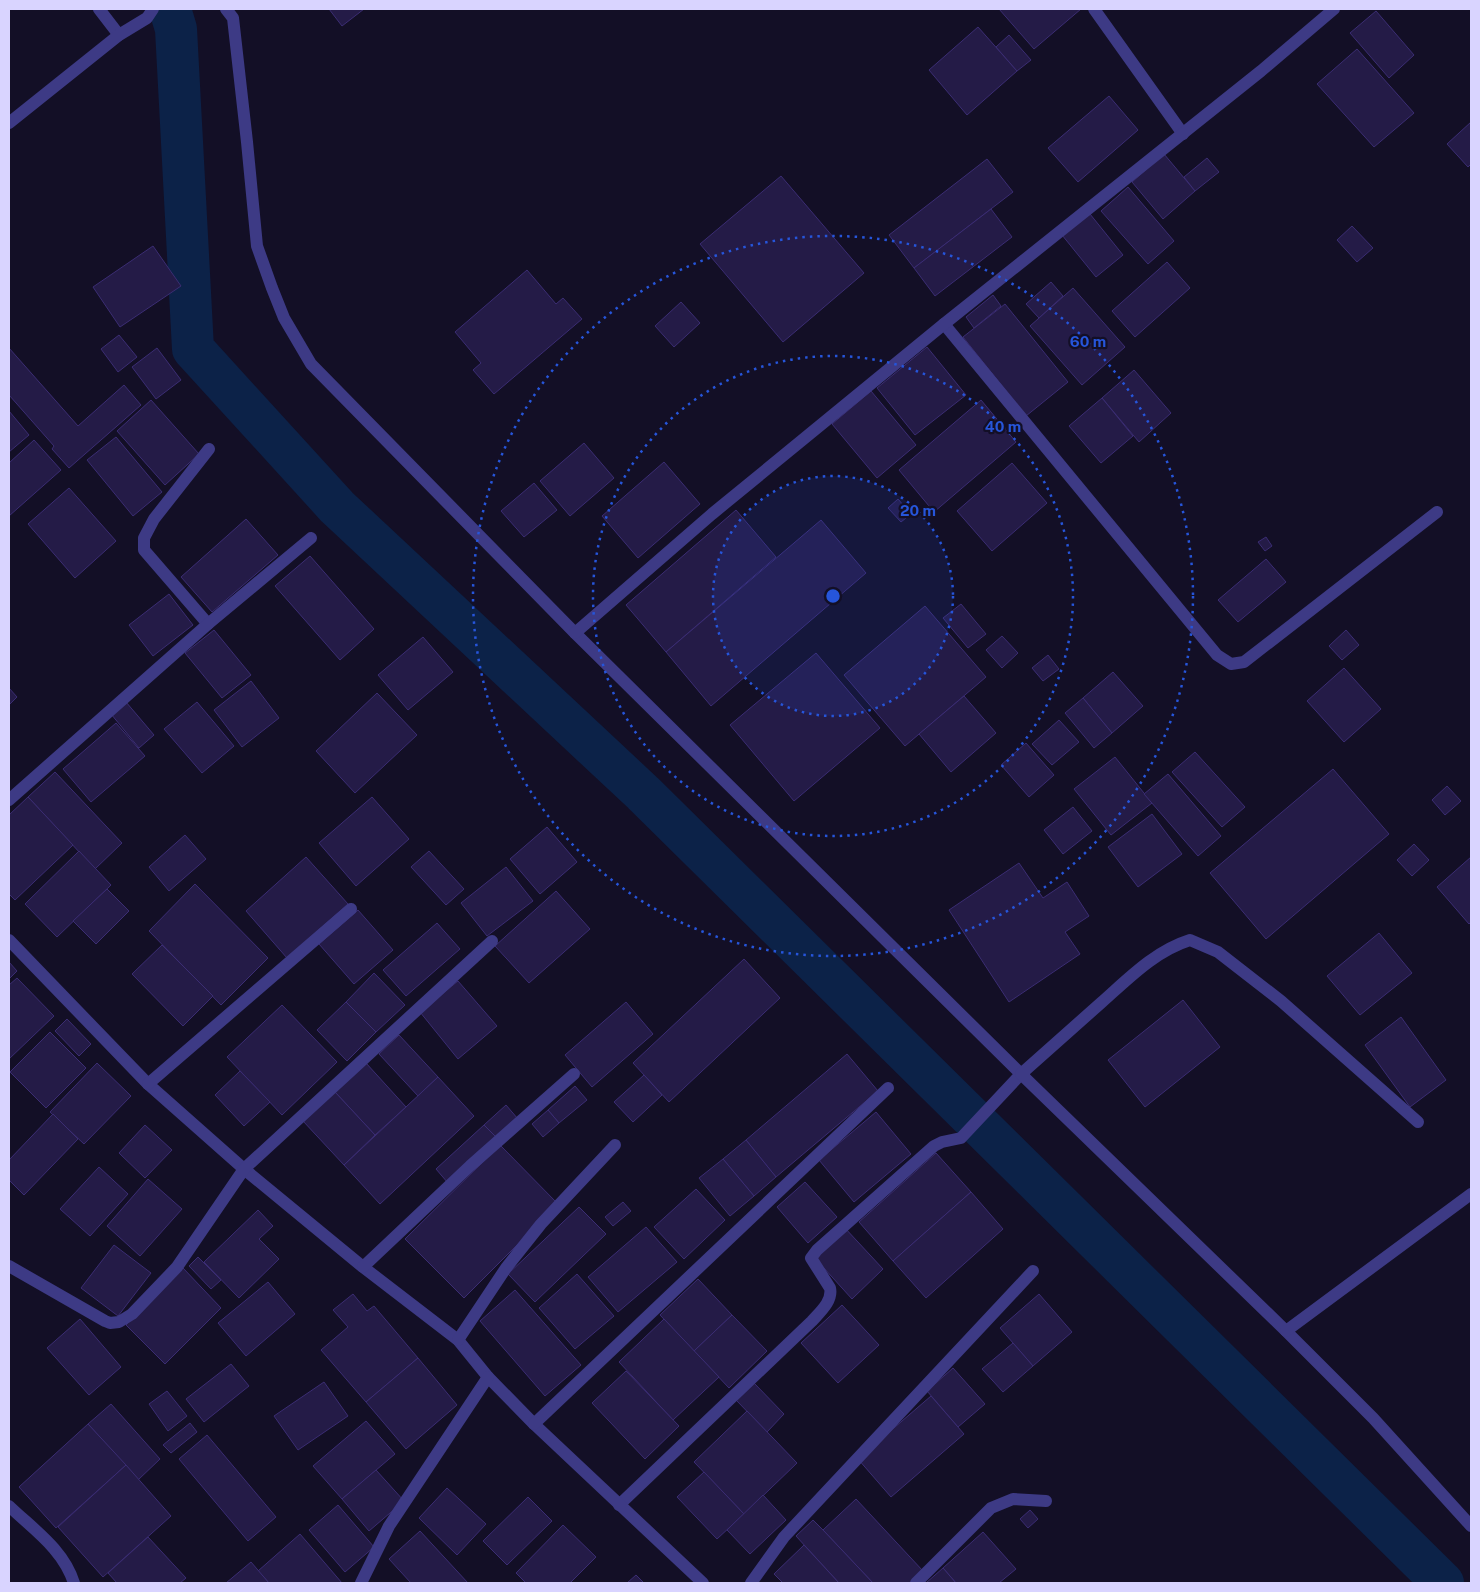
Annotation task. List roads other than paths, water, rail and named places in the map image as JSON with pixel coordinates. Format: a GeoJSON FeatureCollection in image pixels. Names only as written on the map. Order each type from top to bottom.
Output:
{"type":"FeatureCollection","features":[{"type":"Feature","properties":{"kind":"street"},"geometry":{"type":"LineString","coordinates":[[99,9],[119,35]]}},
{"type":"Feature","properties":{"kind":"street"},"geometry":{"type":"LineString","coordinates":[[226,9],[232,18],[257,246],[284,318],[311,364],[575,633],[1021,1074],[1374,1418],[1471,1526]]}},
{"type":"Feature","properties":{"kind":"street"},"geometry":{"type":"LineString","coordinates":[[1094,9],[1183,134]]}},
{"type":"Feature","properties":{"kind":"street"},"geometry":{"type":"LineString","coordinates":[[575,633],[712,514],[944,324],[1261,71],[1334,9]]}},
{"type":"Feature","properties":{"kind":"street"},"geometry":{"type":"LineString","coordinates":[[9,124],[119,35],[150,13]]}},
{"type":"Feature","properties":{"kind":"street"},"geometry":{"type":"LineString","coordinates":[[944,324],[1217,655],[1231,664],[1244,662],[1438,512]]}},
{"type":"Feature","properties":{"kind":"street"},"geometry":{"type":"LineString","coordinates":[[208,624],[144,550],[144,538],[154,519],[209,449]]}},
{"type":"Feature","properties":{"kind":"street"},"geometry":{"type":"LineString","coordinates":[[9,800],[208,624],[312,538]]}},
{"type":"Feature","properties":{"kind":"street"},"geometry":{"type":"LineString","coordinates":[[148,1084],[351,909]]}},
{"type":"Feature","properties":{"kind":"street"},"geometry":{"type":"LineString","coordinates":[[9,940],[148,1084],[244,1169],[458,1340],[488,1377],[534,1424],[703,1583]]}},
{"type":"Feature","properties":{"kind":"street"},"geometry":{"type":"LineString","coordinates":[[619,1505],[812,1321],[828,1302],[831,1294],[830,1288],[811,1258],[817,1250],[934,1146],[942,1142],[961,1138],[1021,1074],[1135,973],[1161,952],[1177,944],[1190,940],[1218,952],[1281,1001],[1418,1122]]}},
{"type":"Feature","properties":{"kind":"street"},"geometry":{"type":"LineString","coordinates":[[9,1266],[110,1323],[119,1322],[132,1314],[177,1267],[244,1169],[492,941]]}},
{"type":"Feature","properties":{"kind":"street"},"geometry":{"type":"LineString","coordinates":[[363,1266],[574,1074]]}},
{"type":"Feature","properties":{"kind":"street"},"geometry":{"type":"LineString","coordinates":[[534,1424],[888,1088]]}},
{"type":"Feature","properties":{"kind":"street"},"geometry":{"type":"LineString","coordinates":[[458,1340],[506,1268],[541,1224],[614,1145]]}},
{"type":"Feature","properties":{"kind":"street"},"geometry":{"type":"LineString","coordinates":[[1286,1331],[1471,1194]]}},
{"type":"Feature","properties":{"kind":"street"},"geometry":{"type":"LineString","coordinates":[[751,1583],[784,1538],[1033,1271]]}},
{"type":"Feature","properties":{"kind":"street"},"geometry":{"type":"LineString","coordinates":[[361,1583],[389,1526],[488,1377]]}},
{"type":"Feature","properties":{"kind":"street"},"geometry":{"type":"LineString","coordinates":[[916,1583],[991,1508],[1013,1499],[1046,1501]]}},
{"type":"Feature","properties":{"kind":"street"},"geometry":{"type":"LineString","coordinates":[[9,1506],[54,1548],[69,1569],[74,1583]]}},
{"type":"Feature","properties":{"kind":"waterway"},"geometry":{"type":"LineString","coordinates":[[170,9],[176,29],[193,349],[337,507],[643,793],[1443,1583]]}}]}
